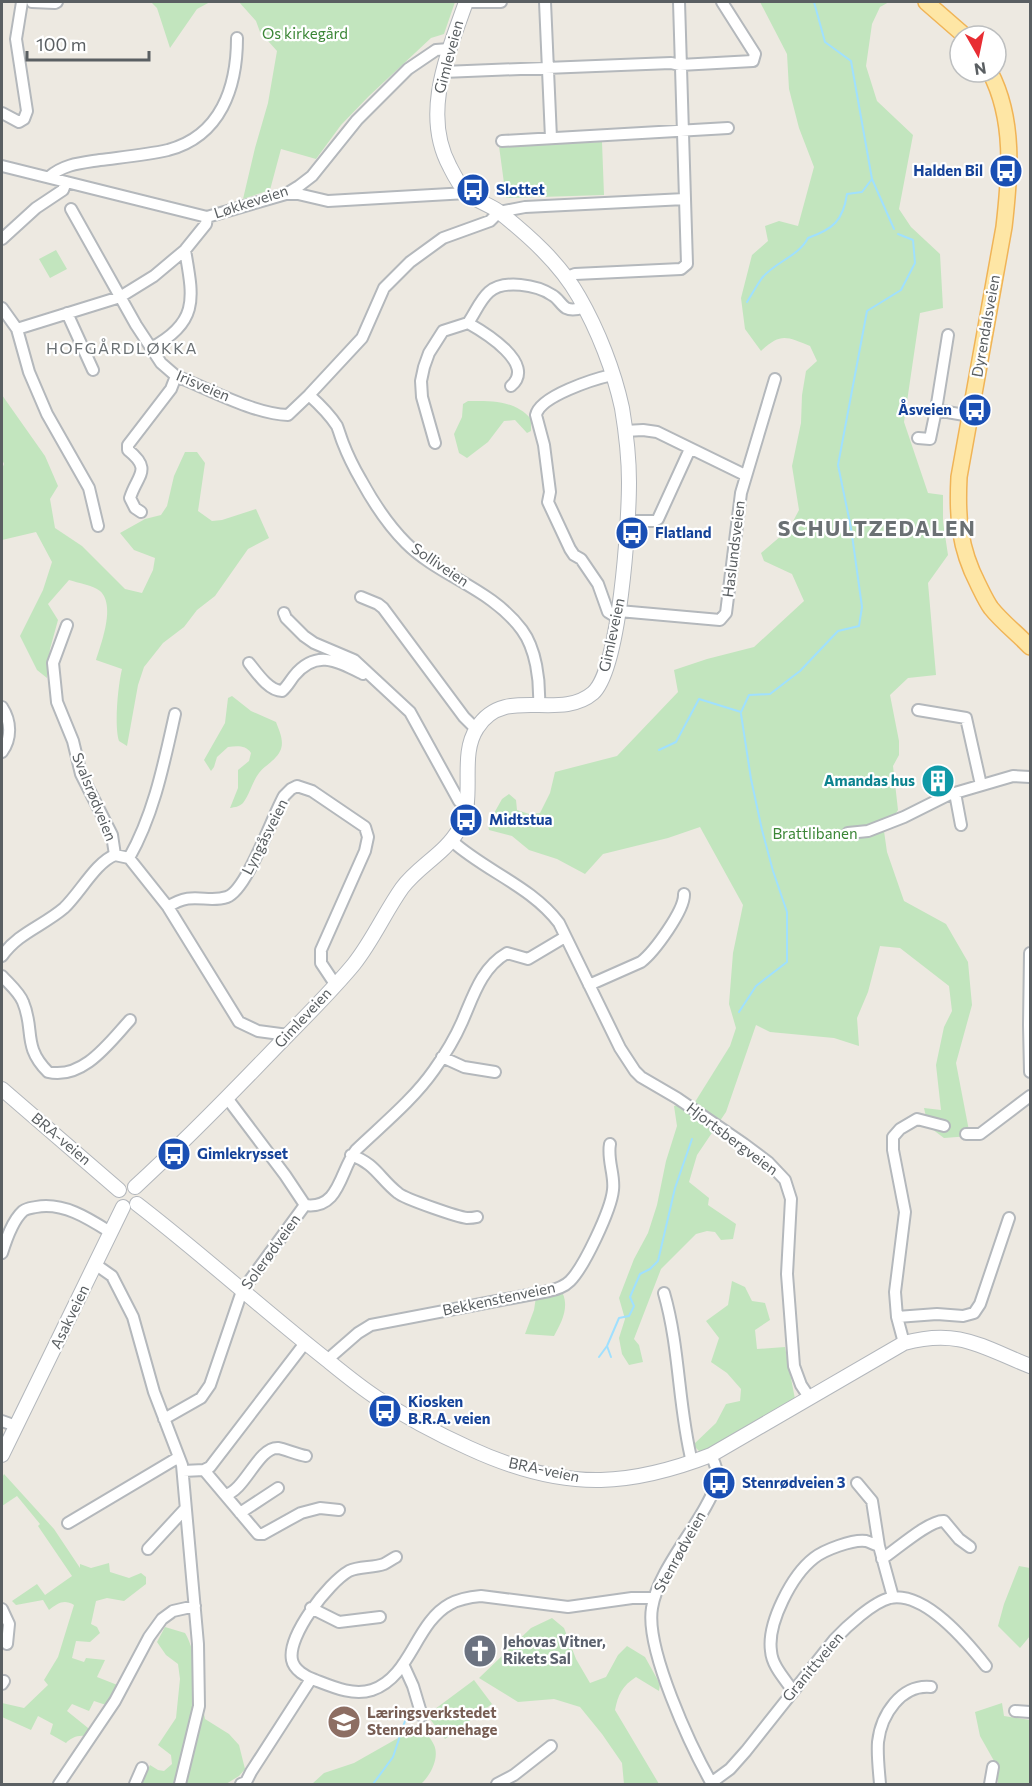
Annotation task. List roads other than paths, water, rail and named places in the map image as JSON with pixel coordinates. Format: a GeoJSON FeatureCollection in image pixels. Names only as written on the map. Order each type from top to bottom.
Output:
{"type":"FeatureCollection","features":[{"type":"Feature","properties":{"kind":"main road","name":"Gimleveien"},"geometry":{"type":"LineString","coordinates":[[135,1188],[227,1098],[335,984],[361,955],[403,887],[452,841],[462,824],[468,804],[469,746],[476,729],[494,711],[506,706],[569,703],[588,696],[604,677],[610,658],[619,614],[630,478],[619,397],[585,307],[567,277],[552,258],[499,212],[467,193],[446,160],[440,142],[437,111],[449,49],[466,2]]}},
{"type":"Feature","properties":{"kind":"main road"},"geometry":{"type":"LineString","coordinates":[[926,2],[951,24]]}},
{"type":"Feature","properties":{"kind":"main road","name":"Dyrendalsveien"},"geometry":{"type":"LineString","coordinates":[[996,84],[1006,114],[1009,186],[1004,227],[959,477],[957,506],[959,531],[964,551],[989,606],[1030,647]]}},
{"type":"Feature","properties":{"kind":"main road","name":"BRA-veien"},"geometry":{"type":"LineString","coordinates":[[2,1089],[119,1190]]}},
{"type":"Feature","properties":{"kind":"main road"},"geometry":{"type":"LineString","coordinates":[[126,1185],[135,1188],[140,1195],[130,1206],[118,1202],[119,1190],[126,1185]]}},
{"type":"Feature","properties":{"kind":"main road","name":"BRA-veien"},"geometry":{"type":"LineString","coordinates":[[130,1206],[179,1236],[305,1343],[361,1387],[415,1421],[490,1457],[560,1477],[599,1480],[637,1477],[711,1455],[904,1343],[933,1337],[956,1338],[983,1346],[1030,1366]]}},
{"type":"Feature","properties":{"kind":"main road","name":"Asakveien"},"geometry":{"type":"LineString","coordinates":[[2,1455],[110,1232],[130,1206]]}},
{"type":"Feature","properties":{"kind":"street"},"geometry":{"type":"LineString","coordinates":[[2,112],[19,122],[24,119],[27,111],[16,39],[22,2]]}},
{"type":"Feature","properties":{"kind":"street"},"geometry":{"type":"LineString","coordinates":[[32,2],[57,2]]}},
{"type":"Feature","properties":{"kind":"street"},"geometry":{"type":"LineString","coordinates":[[472,2],[501,2]]}},
{"type":"Feature","properties":{"kind":"street"},"geometry":{"type":"LineString","coordinates":[[545,2],[551,138]]}},
{"type":"Feature","properties":{"kind":"street"},"geometry":{"type":"LineString","coordinates":[[567,277],[575,273],[681,269],[687,264],[681,131],[679,2]]}},
{"type":"Feature","properties":{"kind":"street"},"geometry":{"type":"LineString","coordinates":[[443,72],[753,61],[754,54],[722,2]]}},
{"type":"Feature","properties":{"kind":"street"},"geometry":{"type":"LineString","coordinates":[[49,177],[59,168],[168,150],[200,135],[214,123],[232,84],[237,38]]}},
{"type":"Feature","properties":{"kind":"street","name":"Løkkeveien"},"geometry":{"type":"LineString","coordinates":[[2,166],[207,217],[286,194],[312,176],[357,120],[408,69],[436,50],[449,49]]}},
{"type":"Feature","properties":{"kind":"street"},"geometry":{"type":"LineString","coordinates":[[502,141],[728,129]]}},
{"type":"Feature","properties":{"kind":"street"},"geometry":{"type":"LineString","coordinates":[[2,239],[36,208],[63,190],[66,182]]}},
{"type":"Feature","properties":{"kind":"street"},"geometry":{"type":"LineString","coordinates":[[286,194],[328,201],[467,193]]}},
{"type":"Feature","properties":{"kind":"street"},"geometry":{"type":"LineString","coordinates":[[499,212],[525,207],[685,199]]}},
{"type":"Feature","properties":{"kind":"street","name":"Irisveien"},"geometry":{"type":"LineString","coordinates":[[71,209],[120,297],[165,368],[176,376],[245,405],[288,415],[362,338],[378,297],[396,274],[443,238],[490,221],[499,212]]}},
{"type":"Feature","properties":{"kind":"street"},"geometry":{"type":"LineString","coordinates":[[17,329],[120,297],[154,276],[184,250],[206,224],[207,217]]}},
{"type":"Feature","properties":{"kind":"street"},"geometry":{"type":"LineString","coordinates":[[151,348],[180,326],[191,305],[184,250]]}},
{"type":"Feature","properties":{"kind":"street"},"geometry":{"type":"LineString","coordinates":[[435,443],[421,387],[429,353],[443,331],[468,323],[483,297],[491,290],[502,286],[541,289],[555,296],[566,308],[573,310],[585,307]]}},
{"type":"Feature","properties":{"kind":"street"},"geometry":{"type":"LineString","coordinates":[[2,308],[17,329],[29,372],[47,414],[89,488],[98,526]]}},
{"type":"Feature","properties":{"kind":"street"},"geometry":{"type":"LineString","coordinates":[[67,313],[93,370]]}},
{"type":"Feature","properties":{"kind":"street"},"geometry":{"type":"LineString","coordinates":[[468,323],[493,338],[509,354],[515,364],[517,375],[511,386]]}},
{"type":"Feature","properties":{"kind":"street"},"geometry":{"type":"LineString","coordinates":[[918,438],[930,439],[948,335]]}},
{"type":"Feature","properties":{"kind":"street"},"geometry":{"type":"LineString","coordinates":[[612,375],[571,388],[542,406],[537,410],[536,415],[544,445],[550,492],[548,502],[570,549],[581,559],[594,579],[609,612],[619,614]]}},
{"type":"Feature","properties":{"kind":"street"},"geometry":{"type":"LineString","coordinates":[[141,512],[135,508],[130,498],[139,480],[141,462],[128,450],[128,445],[171,389],[176,376]]}},
{"type":"Feature","properties":{"kind":"street","name":"Haslundsveien"},"geometry":{"type":"LineString","coordinates":[[619,614],[720,620],[726,614],[741,493],[775,379]]}},
{"type":"Feature","properties":{"kind":"street","name":"Solliveien"},"geometry":{"type":"LineString","coordinates":[[309,395],[337,426],[343,445],[362,481],[380,510],[406,543],[490,599],[507,612],[521,629],[532,650],[539,704]]}},
{"type":"Feature","properties":{"kind":"street"},"geometry":{"type":"LineString","coordinates":[[936,410],[969,416]]}},
{"type":"Feature","properties":{"kind":"street"},"geometry":{"type":"LineString","coordinates":[[625,431],[657,432],[745,476]]}},
{"type":"Feature","properties":{"kind":"street"},"geometry":{"type":"LineString","coordinates":[[627,521],[658,519],[690,449]]}},
{"type":"Feature","properties":{"kind":"street"},"geometry":{"type":"LineString","coordinates":[[361,597],[383,608],[464,717],[476,729]]}},
{"type":"Feature","properties":{"kind":"street"},"geometry":{"type":"LineString","coordinates":[[284,613],[286,618],[314,643],[354,660],[410,712],[459,801],[468,804]]}},
{"type":"Feature","properties":{"kind":"street","name":"Svalsrødveien"},"geometry":{"type":"LineString","coordinates":[[67,626],[53,663],[57,702],[73,741],[81,774],[110,829],[115,855],[129,858]]}},
{"type":"Feature","properties":{"kind":"street"},"geometry":{"type":"LineString","coordinates":[[249,663],[277,692],[282,692],[309,662],[320,659],[345,665],[372,677]]}},
{"type":"Feature","properties":{"kind":"street"},"geometry":{"type":"LineString","coordinates":[[2,707],[6,713],[9,732],[2,752]]}},
{"type":"Feature","properties":{"kind":"street"},"geometry":{"type":"LineString","coordinates":[[918,710],[966,718],[981,785]]}},
{"type":"Feature","properties":{"kind":"street"},"geometry":{"type":"LineString","coordinates":[[175,714],[160,781],[139,841],[129,858],[168,907],[239,1022],[258,1030],[288,1035]]}},
{"type":"Feature","properties":{"kind":"street"},"geometry":{"type":"LineString","coordinates":[[848,833],[868,831],[904,817],[936,800],[981,785],[1013,776],[1030,777]]}},
{"type":"Feature","properties":{"kind":"street","name":"Lyngåsveien"},"geometry":{"type":"LineString","coordinates":[[168,907],[193,897],[224,898],[231,895],[251,866],[284,796],[297,786],[312,791],[365,827],[368,837],[365,851],[321,950],[321,963],[335,984]]}},
{"type":"Feature","properties":{"kind":"street"},"geometry":{"type":"LineString","coordinates":[[955,793],[961,825]]}},
{"type":"Feature","properties":{"kind":"street","name":"Hjortsbergveien"},"geometry":{"type":"LineString","coordinates":[[452,841],[535,898],[553,916],[620,1048],[641,1077],[677,1098],[744,1144],[768,1162],[784,1180],[790,1199],[787,1274],[794,1366],[801,1385],[809,1397]]}},
{"type":"Feature","properties":{"kind":"street"},"geometry":{"type":"LineString","coordinates":[[2,956],[20,936],[64,907],[85,885],[102,862],[115,855]]}},
{"type":"Feature","properties":{"kind":"street"},"geometry":{"type":"LineString","coordinates":[[589,985],[642,962],[678,914],[684,894]]}},
{"type":"Feature","properties":{"kind":"street","name":"Solerødveien"},"geometry":{"type":"LineString","coordinates":[[164,1419],[201,1398],[210,1385],[242,1290],[305,1205],[318,1205],[332,1197],[338,1189],[351,1155],[426,1081],[462,1022],[473,993],[500,957],[511,953],[528,959],[565,937]]}},
{"type":"Feature","properties":{"kind":"street"},"geometry":{"type":"LineString","coordinates":[[1030,953],[1030,1072]]}},
{"type":"Feature","properties":{"kind":"street"},"geometry":{"type":"LineString","coordinates":[[2,976],[25,1005],[34,1055],[48,1072],[64,1074],[81,1067],[98,1055],[130,1020]]}},
{"type":"Feature","properties":{"kind":"street"},"geometry":{"type":"LineString","coordinates":[[442,1057],[464,1067],[495,1072]]}},
{"type":"Feature","properties":{"kind":"street"},"geometry":{"type":"LineString","coordinates":[[966,1134],[980,1134],[1030,1096]]}},
{"type":"Feature","properties":{"kind":"street"},"geometry":{"type":"LineString","coordinates":[[227,1098],[305,1205]]}},
{"type":"Feature","properties":{"kind":"street"},"geometry":{"type":"LineString","coordinates":[[904,1343],[897,1317],[895,1292],[905,1212],[893,1150],[893,1137],[900,1129],[917,1119],[944,1126]]}},
{"type":"Feature","properties":{"kind":"street","name":"Bekkenstenveien"},"geometry":{"type":"LineString","coordinates":[[327,1360],[371,1325],[549,1291],[566,1285],[579,1268],[609,1212],[614,1186],[610,1144]]}},
{"type":"Feature","properties":{"kind":"street"},"geometry":{"type":"LineString","coordinates":[[351,1155],[362,1159],[378,1171],[404,1198],[464,1218],[477,1217]]}},
{"type":"Feature","properties":{"kind":"street"},"geometry":{"type":"LineString","coordinates":[[2,1253],[18,1218],[25,1209],[40,1206],[59,1208],[88,1218],[110,1232]]}},
{"type":"Feature","properties":{"kind":"street"},"geometry":{"type":"LineString","coordinates":[[897,1317],[938,1314],[963,1316],[974,1312],[980,1304],[1009,1218]]}},
{"type":"Feature","properties":{"kind":"street"},"geometry":{"type":"LineString","coordinates":[[95,1264],[112,1276],[130,1312],[183,1471],[195,1606],[199,1706],[180,1785]]}},
{"type":"Feature","properties":{"kind":"street"},"geometry":{"type":"LineString","coordinates":[[664,1293],[671,1318],[679,1387],[692,1462]]}},
{"type":"Feature","properties":{"kind":"street"},"geometry":{"type":"LineString","coordinates":[[183,1471],[204,1470],[210,1467],[305,1343]]}},
{"type":"Feature","properties":{"kind":"street"},"geometry":{"type":"LineString","coordinates":[[2,1421],[16,1426]]}},
{"type":"Feature","properties":{"kind":"street"},"geometry":{"type":"LineString","coordinates":[[225,1495],[233,1492],[273,1449],[280,1448],[292,1454],[306,1456]]}},
{"type":"Feature","properties":{"kind":"street","name":"Stenrødveien"},"geometry":{"type":"LineString","coordinates":[[711,1455],[717,1474],[715,1488],[659,1585],[654,1598],[651,1620],[659,1662],[711,1784]]}},
{"type":"Feature","properties":{"kind":"street"},"geometry":{"type":"LineString","coordinates":[[68,1523],[179,1456]]}},
{"type":"Feature","properties":{"kind":"street"},"geometry":{"type":"LineString","coordinates":[[204,1470],[258,1534],[263,1534],[302,1513],[320,1508],[339,1510]]}},
{"type":"Feature","properties":{"kind":"street"},"geometry":{"type":"LineString","coordinates":[[857,1483],[872,1501],[879,1546],[893,1597],[912,1601],[932,1611],[960,1633],[986,1666]]}},
{"type":"Feature","properties":{"kind":"street"},"geometry":{"type":"LineString","coordinates":[[240,1513],[278,1488]]}},
{"type":"Feature","properties":{"kind":"street"},"geometry":{"type":"LineString","coordinates":[[148,1549],[185,1509]]}},
{"type":"Feature","properties":{"kind":"street"},"geometry":{"type":"LineString","coordinates":[[882,1559],[940,1520],[944,1521],[958,1539],[970,1547]]}},
{"type":"Feature","properties":{"kind":"street"},"geometry":{"type":"LineString","coordinates":[[793,1691],[776,1667],[771,1651],[771,1629],[791,1588],[815,1556],[833,1548],[865,1541],[879,1546]]}},
{"type":"Feature","properties":{"kind":"street"},"geometry":{"type":"LineString","coordinates":[[396,1557],[384,1564],[350,1570],[311,1608],[296,1639],[292,1660],[297,1670],[310,1679],[339,1689],[361,1693],[384,1685],[403,1664],[442,1609],[469,1597],[481,1596],[568,1607],[632,1598],[654,1598]]}},
{"type":"Feature","properties":{"kind":"street","name":"Granittveien"},"geometry":{"type":"LineString","coordinates":[[711,1784],[730,1769],[844,1629],[884,1600],[893,1597]]}},
{"type":"Feature","properties":{"kind":"street"},"geometry":{"type":"LineString","coordinates":[[59,1785],[115,1701],[149,1637],[162,1619],[173,1611],[195,1606]]}},
{"type":"Feature","properties":{"kind":"street"},"geometry":{"type":"LineString","coordinates":[[311,1608],[339,1622],[380,1617]]}},
{"type":"Feature","properties":{"kind":"street"},"geometry":{"type":"LineString","coordinates":[[2,1609],[9,1624],[7,1644]]}},
{"type":"Feature","properties":{"kind":"street"},"geometry":{"type":"LineString","coordinates":[[403,1664],[413,1686],[422,1716]]}},
{"type":"Feature","properties":{"kind":"street"},"geometry":{"type":"LineString","coordinates":[[241,1785],[246,1782],[310,1679]]}},
{"type":"Feature","properties":{"kind":"street"},"geometry":{"type":"LineString","coordinates":[[880,1785],[878,1745],[883,1722],[888,1712],[908,1690],[922,1686],[931,1687]]}},
{"type":"Feature","properties":{"kind":"street"},"geometry":{"type":"LineString","coordinates":[[1015,1711],[1030,1712]]}},
{"type":"Feature","properties":{"kind":"street"},"geometry":{"type":"LineString","coordinates":[[497,1785],[514,1775],[551,1746]]}},
{"type":"Feature","properties":{"kind":"street"},"geometry":{"type":"LineString","coordinates":[[990,1785],[993,1767]]}},
{"type":"Feature","properties":{"kind":"street"},"geometry":{"type":"LineString","coordinates":[[135,1785],[142,1768]]}},
{"type":"Feature","properties":{"kind":"waterway"},"geometry":{"type":"LineString","coordinates":[[814,2],[825,42],[851,61],[872,179],[894,229]]}},
{"type":"Feature","properties":{"kind":"waterway"},"geometry":{"type":"LineString","coordinates":[[747,302],[767,272],[799,250],[808,238],[835,223],[843,211],[847,194],[862,192],[872,179]]}},
{"type":"Feature","properties":{"kind":"waterway"},"geometry":{"type":"LineString","coordinates":[[659,750],[676,742],[699,699],[741,712],[749,695],[770,694],[800,671],[838,631],[859,626],[862,607],[851,528],[838,465],[867,311],[901,290],[915,263],[913,240],[898,234]]}},
{"type":"Feature","properties":{"kind":"waterway"},"geometry":{"type":"LineString","coordinates":[[739,1012],[756,986],[787,962],[787,912],[762,830],[741,714]]}},
{"type":"Feature","properties":{"kind":"waterway"},"geometry":{"type":"LineString","coordinates":[[599,1357],[607,1346],[619,1318],[629,1316],[634,1306],[630,1297],[640,1274],[650,1269],[658,1261],[675,1188],[692,1139]]}},
{"type":"Feature","properties":{"kind":"waterway"},"geometry":{"type":"LineString","coordinates":[[607,1346],[611,1357]]}},
{"type":"Feature","properties":{"kind":"waterway"},"geometry":{"type":"LineString","coordinates":[[373,1784],[393,1757],[405,1721]]}},
{"type":"Feature","properties":{"kind":"place","name":"Halden Bil"},"geometry":{"type":"Point","coordinates":[1006,171]}},
{"type":"Feature","properties":{"kind":"place","name":"Slottet"},"geometry":{"type":"Point","coordinates":[473,190]}},
{"type":"Feature","properties":{"kind":"place","name":"Åsveien"},"geometry":{"type":"Point","coordinates":[975,410]}},
{"type":"Feature","properties":{"kind":"place","name":"Flatland"},"geometry":{"type":"Point","coordinates":[632,533]}},
{"type":"Feature","properties":{"kind":"place","name":"Amandas hus"},"geometry":{"type":"Point","coordinates":[938,781]}},
{"type":"Feature","properties":{"kind":"place","name":"Midtstua"},"geometry":{"type":"Point","coordinates":[466,820]}},
{"type":"Feature","properties":{"kind":"place","name":"Gimlekrysset"},"geometry":{"type":"Point","coordinates":[174,1154]}},
{"type":"Feature","properties":{"kind":"place","name":"Kiosken B.R.A. veien"},"geometry":{"type":"Point","coordinates":[385,1411]}},
{"type":"Feature","properties":{"kind":"place","name":"Stenrødveien 3"},"geometry":{"type":"Point","coordinates":[719,1483]}},
{"type":"Feature","properties":{"kind":"place","name":"Jehovas Vitner, Rikets Sal"},"geometry":{"type":"Point","coordinates":[480,1651]}},
{"type":"Feature","properties":{"kind":"place","name":"Læringsverkstedet Stenrød barnehage"},"geometry":{"type":"Point","coordinates":[344,1722]}},
{"type":"Feature","properties":{"kind":"district","name":"HOFGÅRDLØKKA"},"geometry":{"type":"Point","coordinates":[122,348]}},
{"type":"Feature","properties":{"kind":"district","name":"SCHULTZEDALEN"},"geometry":{"type":"Point","coordinates":[877,529]}},
{"type":"Feature","properties":{"kind":"park label","name":"Os kirkegård"},"geometry":{"type":"Point","coordinates":[305,34]}},
{"type":"Feature","properties":{"kind":"park label","name":"Brattlibanen"},"geometry":{"type":"Point","coordinates":[815,834]}}]}
